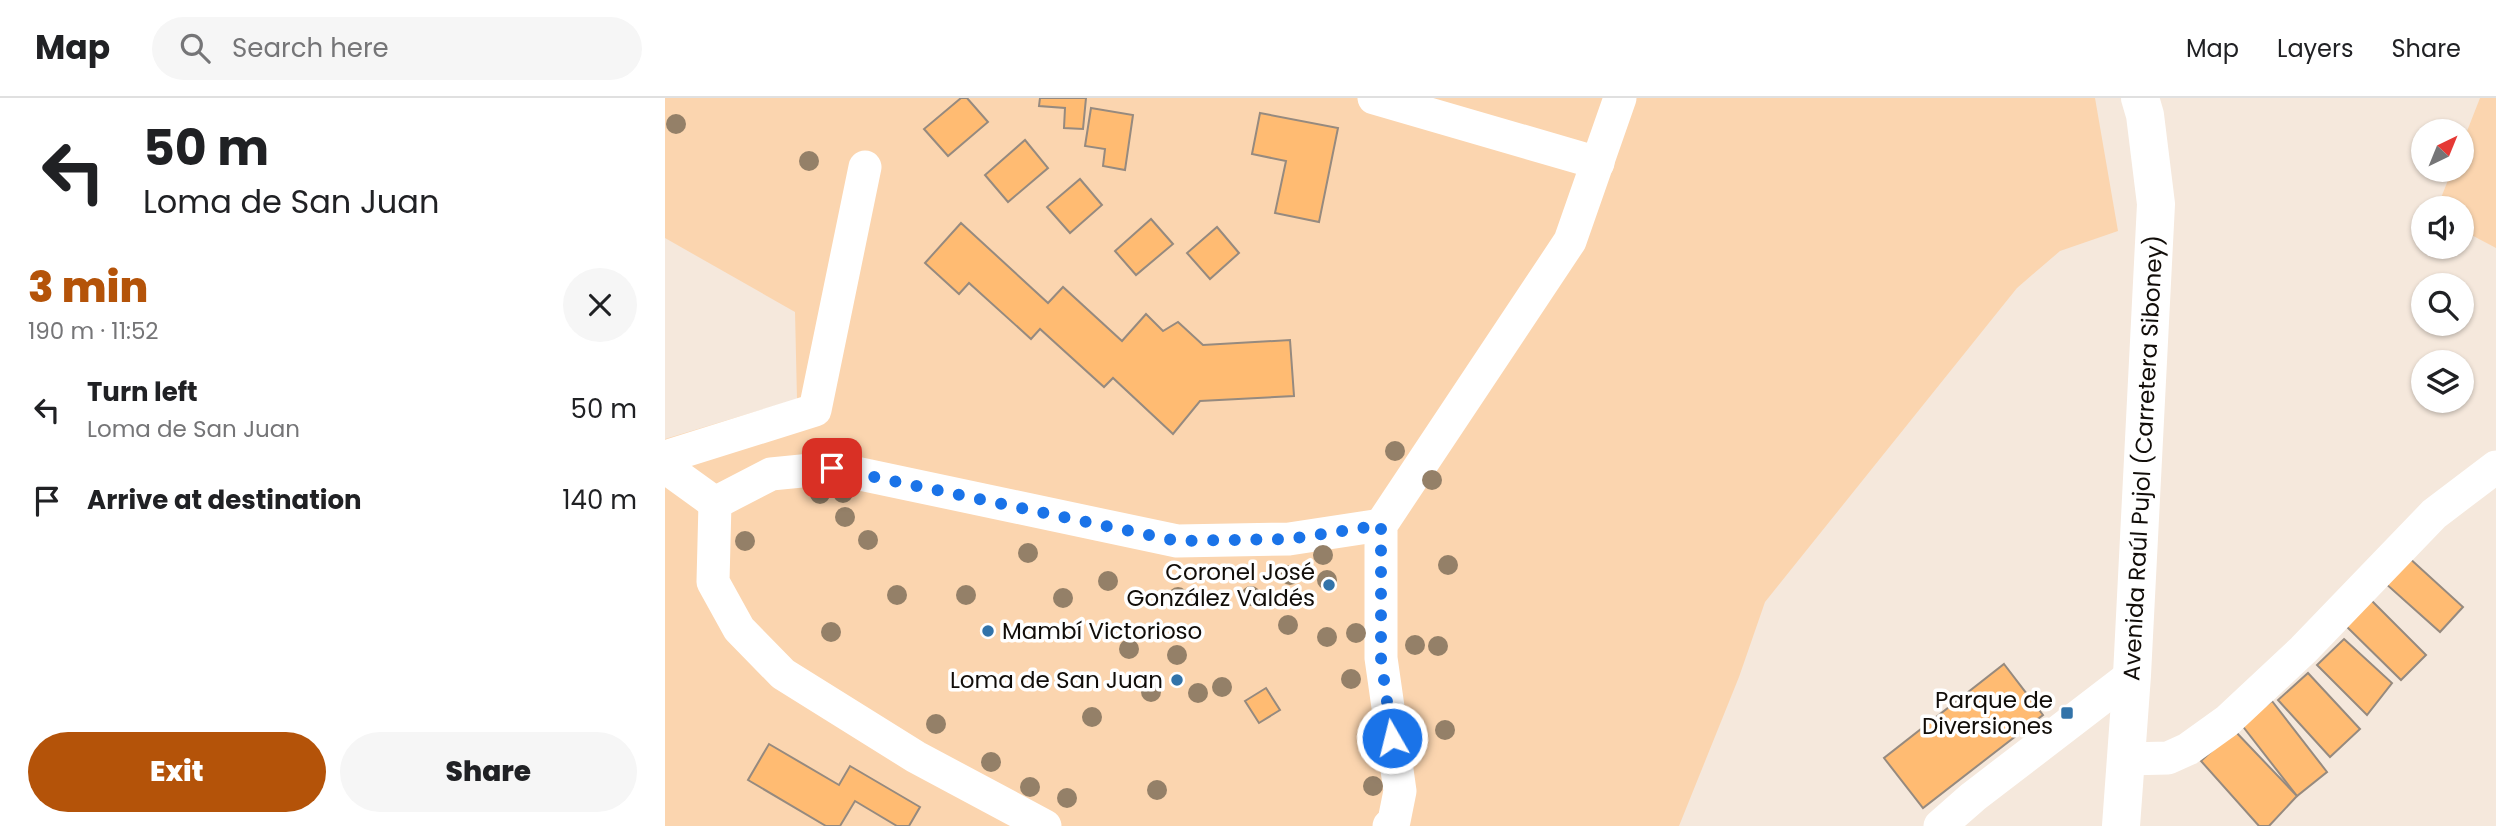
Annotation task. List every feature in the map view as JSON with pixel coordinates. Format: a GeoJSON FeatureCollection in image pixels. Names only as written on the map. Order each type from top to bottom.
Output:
{"type":"FeatureCollection","features":[{"type":"Feature","properties":{"kind":"main road","name":"Avenida Raúl Pujol (Carretera Siboney)"},"geometry":{"type":"LineString","coordinates":[[2120,823],[2131,675],[2156,204],[2145,115],[2140,98]]}},
{"type":"Feature","properties":{"kind":"street"},"geometry":{"type":"LineString","coordinates":[[1380,98],[1598,163]]}},
{"type":"Feature","properties":{"kind":"street"},"geometry":{"type":"LineString","coordinates":[[1389,826],[1394,821],[1400,791],[1381,658],[1381,525],[1570,241],[1620,98]]}},
{"type":"Feature","properties":{"kind":"street"},"geometry":{"type":"LineString","coordinates":[[665,457],[815,410],[865,167]]}},
{"type":"Feature","properties":{"kind":"street"},"geometry":{"type":"LineString","coordinates":[[665,467],[715,503]]}},
{"type":"Feature","properties":{"kind":"street"},"geometry":{"type":"LineString","coordinates":[[2126,759],[2168,758],[2188,749],[2227,721],[2303,650],[2434,514],[2496,467]]}},
{"type":"Feature","properties":{"kind":"street"},"geometry":{"type":"LineString","coordinates":[[715,503],[771,474],[832,468],[1177,541],[1289,539],[1381,525]]}},
{"type":"Feature","properties":{"kind":"street"},"geometry":{"type":"LineString","coordinates":[[715,503],[713,582],[739,629],[783,674],[916,757],[1045,826]]}},
{"type":"Feature","properties":{"kind":"street"},"geometry":{"type":"LineString","coordinates":[[1940,826],[1973,797],[2131,675]]}},
{"type":"Feature","properties":{"kind":"shaded area"},"geometry":{"type":"Polygon","coordinates":[[[665,98],[2095,98],[2118,231],[2060,251],[2017,288],[1765,602],[1739,677],[1679,826],[665,826],[665,439],[797,399],[795,312],[665,238],[665,98]]]}},
{"type":"Feature","properties":{"kind":"shaded area"},"geometry":{"type":"Polygon","coordinates":[[[2480,98],[2496,98],[2496,248],[2474,236],[2474,196],[2442,196],[2447,182],[2475,182],[2475,119],[2472,119],[2480,98]]]}},
{"type":"Feature","properties":{"kind":"building"},"geometry":{"type":"Polygon","coordinates":[[[961,98],[967,98],[988,122],[948,156],[924,129],[961,98]]]}},
{"type":"Feature","properties":{"kind":"building"},"geometry":{"type":"Polygon","coordinates":[[[1040,98],[1086,98],[1083,129],[1064,128],[1065,108],[1039,106],[1040,98]]]}},
{"type":"Feature","properties":{"kind":"building"},"geometry":{"type":"Polygon","coordinates":[[[1091,108],[1133,115],[1125,170],[1103,166],[1105,149],[1085,146],[1091,108]]]}},
{"type":"Feature","properties":{"kind":"building"},"geometry":{"type":"Polygon","coordinates":[[[1260,113],[1338,128],[1319,222],[1275,213],[1286,161],[1252,154],[1260,113]]]}},
{"type":"Feature","properties":{"kind":"building"},"geometry":{"type":"Polygon","coordinates":[[[1025,140],[1048,168],[1008,202],[985,175],[1025,140]]]}},
{"type":"Feature","properties":{"kind":"building"},"geometry":{"type":"Polygon","coordinates":[[[1080,179],[1102,205],[1070,233],[1047,207],[1080,179]]]}},
{"type":"Feature","properties":{"kind":"building"},"geometry":{"type":"Polygon","coordinates":[[[1151,219],[1173,244],[1136,275],[1115,251],[1151,219]]]}},
{"type":"Feature","properties":{"kind":"building"},"geometry":{"type":"Polygon","coordinates":[[[961,223],[1048,303],[1063,287],[1122,341],[1146,314],[1163,331],[1178,322],[1203,345],[1290,340],[1294,396],[1200,401],[1173,434],[1113,378],[1104,387],[1040,329],[1031,339],[969,283],[959,294],[925,263],[961,223]]]}},
{"type":"Feature","properties":{"kind":"building"},"geometry":{"type":"Polygon","coordinates":[[[1217,227],[1239,253],[1210,279],[1187,253],[1217,227]]]}},
{"type":"Feature","properties":{"kind":"building"},"geometry":{"type":"Polygon","coordinates":[[[2407,556],[2463,607],[2440,632],[2385,583],[2407,556]]]}},
{"type":"Feature","properties":{"kind":"building"},"geometry":{"type":"Polygon","coordinates":[[[2371,600],[2426,655],[2401,680],[2346,626],[2371,600]]]}},
{"type":"Feature","properties":{"kind":"building"},"geometry":{"type":"Polygon","coordinates":[[[2344,639],[2392,683],[2367,715],[2317,665],[2344,639]]]}},
{"type":"Feature","properties":{"kind":"building"},"geometry":{"type":"Polygon","coordinates":[[[2004,664],[2043,715],[1923,808],[1884,758],[2004,664]]]}},
{"type":"Feature","properties":{"kind":"building"},"geometry":{"type":"Polygon","coordinates":[[[2308,673],[2360,729],[2330,757],[2278,700],[2308,673]]]}},
{"type":"Feature","properties":{"kind":"building"},"geometry":{"type":"Polygon","coordinates":[[[1266,688],[1280,710],[1259,723],[1245,701],[1266,688]]]}},
{"type":"Feature","properties":{"kind":"building"},"geometry":{"type":"Polygon","coordinates":[[[2272,701],[2327,772],[2297,796],[2241,724],[2272,701]]]}},
{"type":"Feature","properties":{"kind":"building"},"geometry":{"type":"Polygon","coordinates":[[[2234,730],[2297,796],[2269,826],[2259,826],[2201,761],[2234,730]]]}},
{"type":"Feature","properties":{"kind":"building"},"geometry":{"type":"Polygon","coordinates":[[[769,744],[839,785],[850,766],[920,807],[909,826],[897,826],[855,801],[840,826],[826,826],[748,780],[769,744]]]}},
{"type":"Feature","properties":{"kind":"place","name":"Coronel José González Valdés"},"geometry":{"type":"Point","coordinates":[1329,585]}},
{"type":"Feature","properties":{"kind":"place","name":"Mambí Victorioso"},"geometry":{"type":"Point","coordinates":[988,631]}},
{"type":"Feature","properties":{"kind":"place","name":"Loma de San Juan"},"geometry":{"type":"Point","coordinates":[1177,680]}},
{"type":"Feature","properties":{"kind":"place","name":"Parque de Diversiones"},"geometry":{"type":"Point","coordinates":[2067,713]}},
{"type":"Feature","properties":{"kind":"route"},"geometry":{"type":"LineString","coordinates":[[832,468],[1177,541],[1289,539],[1381,525],[1381,658],[1392,738]]}}]}
